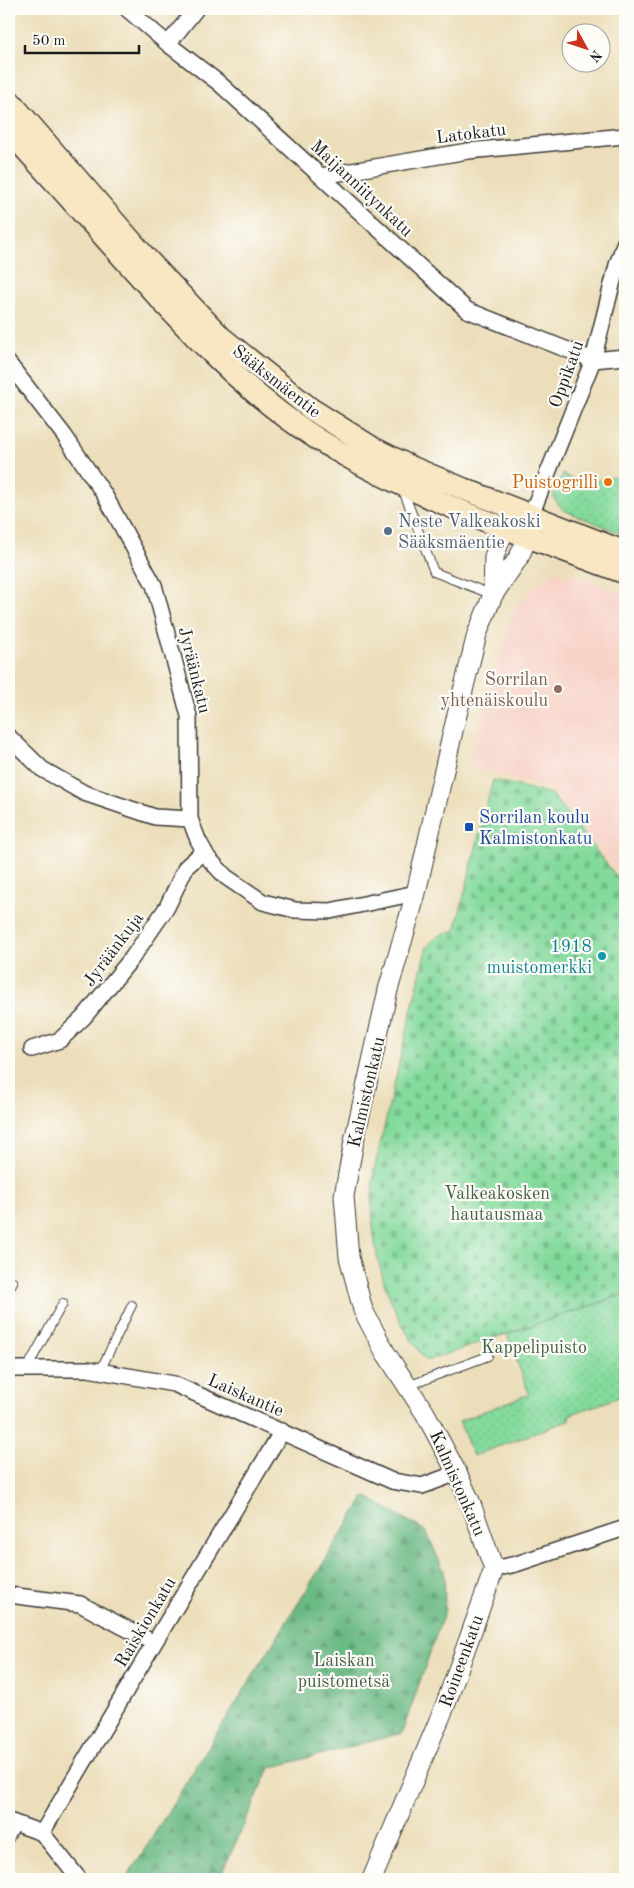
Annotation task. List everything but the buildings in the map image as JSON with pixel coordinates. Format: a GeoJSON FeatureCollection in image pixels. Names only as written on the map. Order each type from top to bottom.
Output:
{"type":"FeatureCollection","features":[{"type":"Feature","properties":{"kind":"main road","name":"Sääksmäentie"},"geometry":{"type":"LineString","coordinates":[[9,100],[147,259],[221,337],[311,409],[373,448],[432,499],[625,573]]}},
{"type":"Feature","properties":{"kind":"main road","name":"Sääksmäentie"},"geometry":{"type":"LineString","coordinates":[[9,130],[176,318],[249,389],[318,439],[375,472],[446,482],[625,552]]}},
{"type":"Feature","properties":{"kind":"street","name":"Maijanniitynkatu"},"geometry":{"type":"LineString","coordinates":[[127,9],[168,44],[219,82],[467,310],[593,360]]}},
{"type":"Feature","properties":{"kind":"street"},"geometry":{"type":"LineString","coordinates":[[168,44],[196,9]]}},
{"type":"Feature","properties":{"kind":"street","name":"Latokatu"},"geometry":{"type":"LineString","coordinates":[[322,176],[468,151],[625,136]]}},
{"type":"Feature","properties":{"kind":"street","name":"Oppikatu"},"geometry":{"type":"LineString","coordinates":[[531,515],[593,360],[617,265],[625,242]]}},
{"type":"Feature","properties":{"kind":"street"},"geometry":{"type":"LineString","coordinates":[[593,360],[625,357]]}},
{"type":"Feature","properties":{"kind":"street","name":"Jyräänkatu"},"geometry":{"type":"LineString","coordinates":[[9,364],[64,435],[104,494],[154,586],[189,716],[190,819],[198,840],[208,858],[226,877],[264,902],[295,910],[330,911],[416,893]]}},
{"type":"Feature","properties":{"kind":"street"},"geometry":{"type":"LineString","coordinates":[[505,528],[531,515]]}},
{"type":"Feature","properties":{"kind":"street","name":"Kalmistonkatu"},"geometry":{"type":"LineString","coordinates":[[494,1569],[470,1502],[457,1473],[425,1413],[385,1352],[363,1310],[349,1257],[344,1196],[354,1141],[388,990],[416,893],[468,666],[477,634],[493,596],[514,566],[528,536],[531,515]]}},
{"type":"Feature","properties":{"kind":"street","name":"Kalmistonkatu"},"geometry":{"type":"LineString","coordinates":[[493,596],[494,557],[505,528]]}},
{"type":"Feature","properties":{"kind":"street"},"geometry":{"type":"LineString","coordinates":[[9,737],[42,769],[84,793],[155,817],[190,819]]}},
{"type":"Feature","properties":{"kind":"street","name":"Jyräänkuja"},"geometry":{"type":"LineString","coordinates":[[32,1050],[60,1040],[84,1017],[132,958],[167,907],[186,867],[204,851]]}},
{"type":"Feature","properties":{"kind":"street","name":"Laiskantie"},"geometry":{"type":"LineString","coordinates":[[9,1369],[88,1369],[174,1384],[392,1481],[422,1486],[457,1473]]}},
{"type":"Feature","properties":{"kind":"street","name":"Raiskionkatu"},"geometry":{"type":"LineString","coordinates":[[42,1833],[282,1431]]}},
{"type":"Feature","properties":{"kind":"street"},"geometry":{"type":"LineString","coordinates":[[494,1569],[516,1564],[625,1528]]}},
{"type":"Feature","properties":{"kind":"street","name":"Roineenkatu"},"geometry":{"type":"LineString","coordinates":[[372,1879],[445,1706],[494,1569]]}},
{"type":"Feature","properties":{"kind":"street"},"geometry":{"type":"LineString","coordinates":[[9,1595],[80,1604],[154,1643]]}},
{"type":"Feature","properties":{"kind":"street"},"geometry":{"type":"LineString","coordinates":[[13,1823],[42,1833],[79,1879]]}},
{"type":"Feature","properties":{"kind":"lane"},"geometry":{"type":"LineString","coordinates":[[405,475],[434,572],[493,596]]}},
{"type":"Feature","properties":{"kind":"lane"},"geometry":{"type":"LineString","coordinates":[[9,1289],[13,1282]]}},
{"type":"Feature","properties":{"kind":"lane"},"geometry":{"type":"LineString","coordinates":[[26,1370],[63,1302]]}},
{"type":"Feature","properties":{"kind":"lane"},"geometry":{"type":"LineString","coordinates":[[100,1371],[132,1305]]}},
{"type":"Feature","properties":{"kind":"lane"},"geometry":{"type":"LineString","coordinates":[[408,1386],[488,1356]]}},
{"type":"Feature","properties":{"kind":"lane"},"geometry":{"type":"LineString","coordinates":[[9,1839],[13,1823]]}},
{"type":"Feature","properties":{"kind":"shaded area","name":"Sorrilan yhtenäiskoulu"},"geometry":{"type":"Polygon","coordinates":[[[554,573],[578,575],[625,595],[625,883],[552,790],[468,767],[513,610],[533,587],[554,573]]]}},
{"type":"Feature","properties":{"kind":"green space"},"geometry":{"type":"Polygon","coordinates":[[[563,474],[582,484],[625,474],[625,535],[563,510],[553,497],[563,474]]]}},
{"type":"Feature","properties":{"kind":"green space","name":"Valkeakosken hautausmaa"},"geometry":{"type":"Polygon","coordinates":[[[493,780],[551,794],[625,887],[625,1186],[622,1188],[625,1196],[625,1294],[426,1361],[403,1326],[386,1288],[380,1269],[373,1231],[372,1191],[374,1170],[426,949],[438,936],[455,931],[493,780]]]}},
{"type":"Feature","properties":{"kind":"green space","name":"Kappelipuisto"},"geometry":{"type":"Polygon","coordinates":[[[625,1294],[625,1395],[569,1415],[570,1420],[473,1456],[459,1421],[529,1394],[507,1334],[625,1294]]]}},
{"type":"Feature","properties":{"kind":"green space","name":"Laiskan puistometsä"},"geometry":{"type":"Polygon","coordinates":[[[365,1496],[426,1531],[444,1571],[445,1610],[402,1733],[270,1768],[219,1879],[126,1879],[365,1496]]]}},
{"type":"Feature","properties":{"kind":"place","name":"Puistogrilli"},"geometry":{"type":"Point","coordinates":[608,482]}},
{"type":"Feature","properties":{"kind":"place","name":"Neste Valkeakoski Sääksmäentie"},"geometry":{"type":"Point","coordinates":[388,531]}},
{"type":"Feature","properties":{"kind":"place","name":"Sorrilan yhtenäiskoulu"},"geometry":{"type":"Point","coordinates":[558,689]}},
{"type":"Feature","properties":{"kind":"place","name":"Sorrilan koulu Kalmistonkatu"},"geometry":{"type":"Point","coordinates":[469,827]}},
{"type":"Feature","properties":{"kind":"place","name":"1918 muistomerkki"},"geometry":{"type":"Point","coordinates":[602,956]}}]}
